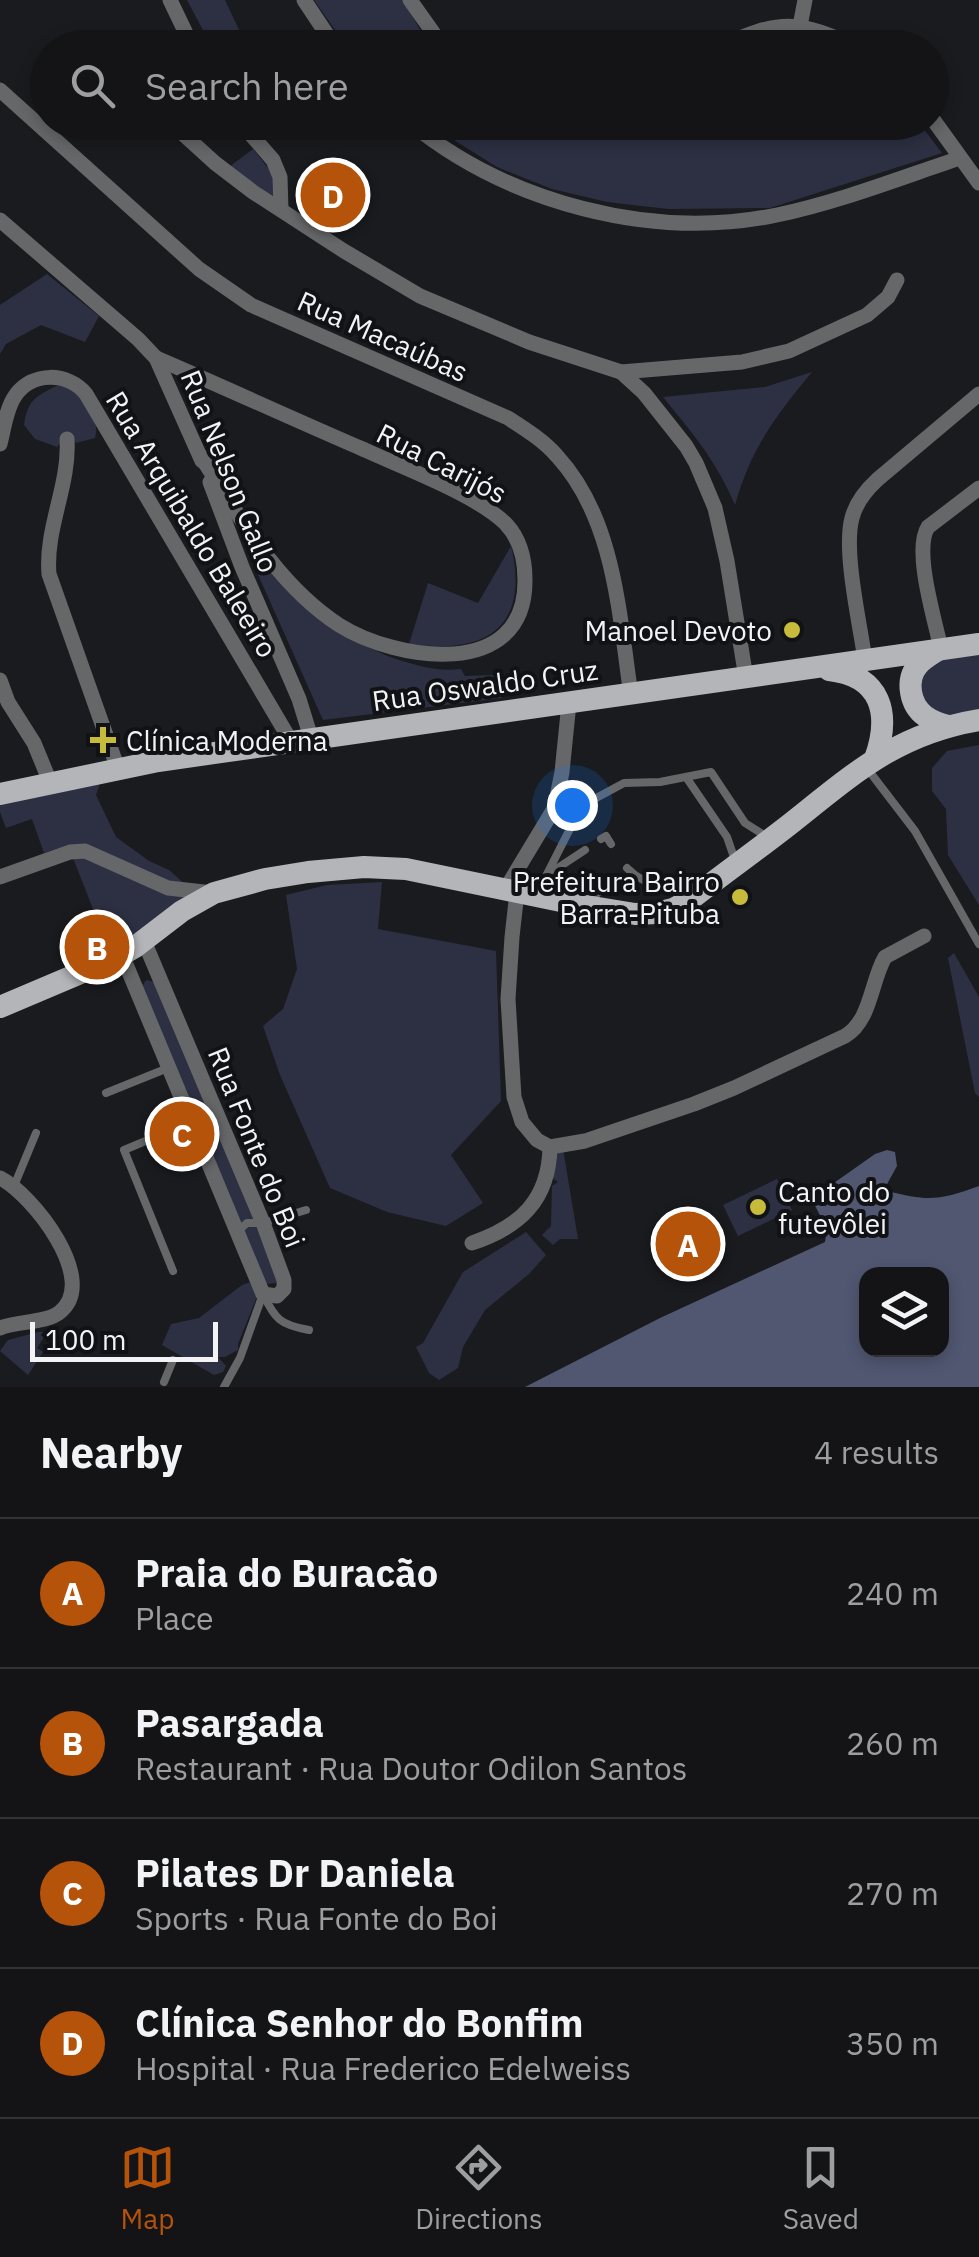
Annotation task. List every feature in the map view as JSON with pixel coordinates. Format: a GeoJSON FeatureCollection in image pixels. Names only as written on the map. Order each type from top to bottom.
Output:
{"type":"FeatureCollection","features":[{"type":"Feature","properties":{"kind":"main road","name":"Rua Oswaldo Cruz"},"geometry":{"type":"LineString","coordinates":[[0,794],[118,769],[979,644]]}},
{"type":"Feature","properties":{"kind":"main road"},"geometry":{"type":"LineString","coordinates":[[942,649],[918,665],[910,688],[921,713],[948,726]]}},
{"type":"Feature","properties":{"kind":"main road"},"geometry":{"type":"LineString","coordinates":[[813,668],[854,676],[879,701],[884,724],[881,743],[870,762]]}},
{"type":"Feature","properties":{"kind":"main road"},"geometry":{"type":"LineString","coordinates":[[0,1007],[122,955],[214,893],[286,875],[385,867],[525,888],[614,912],[656,913],[673,909],[870,762],[909,739],[979,720]]}},
{"type":"Feature","properties":{"kind":"street"},"geometry":{"type":"LineString","coordinates":[[170,0],[184,30]]}},
{"type":"Feature","properties":{"kind":"street"},"geometry":{"type":"LineString","coordinates":[[304,0],[324,30]]}},
{"type":"Feature","properties":{"kind":"street"},"geometry":{"type":"LineString","coordinates":[[410,0],[431,30]]}},
{"type":"Feature","properties":{"kind":"street"},"geometry":{"type":"LineString","coordinates":[[800,26],[804,0]]}},
{"type":"Feature","properties":{"kind":"street"},"geometry":{"type":"LineString","coordinates":[[757,30],[782,25],[816,30]]}},
{"type":"Feature","properties":{"kind":"street","name":"Rua Macaúbas"},"geometry":{"type":"LineString","coordinates":[[0,90],[30,117]]}},
{"type":"Feature","properties":{"kind":"street","name":"Rua Macaúbas"},"geometry":{"type":"LineString","coordinates":[[55,140],[227,290],[278,318],[508,418],[557,456],[572,474],[598,527],[617,601],[631,695]]}},
{"type":"Feature","properties":{"kind":"street"},"geometry":{"type":"LineString","coordinates":[[190,140],[253,192],[420,296],[529,342],[622,372],[742,362],[790,351],[868,315],[888,297],[897,280]]}},
{"type":"Feature","properties":{"kind":"street"},"geometry":{"type":"LineString","coordinates":[[256,140],[273,160],[280,177],[280,209]]}},
{"type":"Feature","properties":{"kind":"street"},"geometry":{"type":"LineString","coordinates":[[434,140],[482,170],[568,204],[672,222],[774,216],[960,158]]}},
{"type":"Feature","properties":{"kind":"street"},"geometry":{"type":"LineString","coordinates":[[947,140],[979,184]]}},
{"type":"Feature","properties":{"kind":"street","name":"Rua Nelson Gallo"},"geometry":{"type":"LineString","coordinates":[[0,220],[156,358],[200,455],[242,567],[299,699],[302,742]]}},
{"type":"Feature","properties":{"kind":"street","name":"Rua Carijós"},"geometry":{"type":"LineString","coordinates":[[156,358],[414,472],[493,514],[518,540],[523,554],[525,590],[517,617],[496,641],[482,649],[450,655],[412,653],[356,635],[320,612],[275,567],[200,455]]}},
{"type":"Feature","properties":{"kind":"street"},"geometry":{"type":"LineString","coordinates":[[622,372],[676,432],[706,486],[722,534],[746,678]]}},
{"type":"Feature","properties":{"kind":"street","name":"Rua Arquibaldo Baleeiro"},"geometry":{"type":"LineString","coordinates":[[0,444],[9,408],[23,388],[56,377],[78,384],[302,742]]}},
{"type":"Feature","properties":{"kind":"street"},"geometry":{"type":"LineString","coordinates":[[865,660],[850,557],[851,521],[856,506],[878,479],[979,394]]}},
{"type":"Feature","properties":{"kind":"street"},"geometry":{"type":"LineString","coordinates":[[67,439],[66,469],[48,558],[50,574],[118,769]]}},
{"type":"Feature","properties":{"kind":"street"},"geometry":{"type":"LineString","coordinates":[[942,649],[922,560],[922,535],[979,488]]}},
{"type":"Feature","properties":{"kind":"street"},"geometry":{"type":"LineString","coordinates":[[0,680],[8,702],[34,742],[50,782]]}},
{"type":"Feature","properties":{"kind":"street"},"geometry":{"type":"LineString","coordinates":[[569,704],[555,807],[512,936],[508,999],[514,1097],[522,1122],[537,1140],[550,1147],[585,1141],[694,1104],[845,1036],[862,1020],[885,956],[924,936]]}},
{"type":"Feature","properties":{"kind":"street"},"geometry":{"type":"LineString","coordinates":[[0,877],[70,852],[85,851],[168,888],[214,893]]}},
{"type":"Feature","properties":{"kind":"street","name":"Rua Fonte do Boi"},"geometry":{"type":"LineString","coordinates":[[122,955],[263,1294],[277,1296],[284,1289],[284,1280],[264,1224],[144,940]]}},
{"type":"Feature","properties":{"kind":"street"},"geometry":{"type":"LineString","coordinates":[[472,1243],[521,1218],[542,1192],[550,1147]]}},
{"type":"Feature","properties":{"kind":"street"},"geometry":{"type":"LineString","coordinates":[[0,1328],[53,1317],[67,1305],[73,1288],[67,1262],[53,1233],[26,1197],[7,1182]]}},
{"type":"Feature","properties":{"kind":"lane"},"geometry":{"type":"LineString","coordinates":[[870,762],[915,831],[979,944]]}},
{"type":"Feature","properties":{"kind":"lane"},"geometry":{"type":"LineString","coordinates":[[525,888],[586,804],[624,783],[660,782],[710,772],[736,831],[736,865]]}},
{"type":"Feature","properties":{"kind":"lane"},"geometry":{"type":"LineString","coordinates":[[686,776],[736,831],[771,839]]}},
{"type":"Feature","properties":{"kind":"lane"},"geometry":{"type":"LineString","coordinates":[[601,839],[606,836],[611,844]]}},
{"type":"Feature","properties":{"kind":"lane"},"geometry":{"type":"LineString","coordinates":[[525,888],[585,850]]}},
{"type":"Feature","properties":{"kind":"lane"},"geometry":{"type":"LineString","coordinates":[[627,872],[652,886],[668,888],[716,880]]}},
{"type":"Feature","properties":{"kind":"lane"},"geometry":{"type":"LineString","coordinates":[[580,905],[609,885]]}},
{"type":"Feature","properties":{"kind":"lane"},"geometry":{"type":"LineString","coordinates":[[106,1093],[168,1068]]}},
{"type":"Feature","properties":{"kind":"lane"},"geometry":{"type":"LineString","coordinates":[[173,1270],[124,1150],[190,1122]]}},
{"type":"Feature","properties":{"kind":"lane"},"geometry":{"type":"LineString","coordinates":[[7,1182],[36,1133]]}},
{"type":"Feature","properties":{"kind":"lane"},"geometry":{"type":"LineString","coordinates":[[238,1234],[247,1223],[264,1224],[306,1210]]}},
{"type":"Feature","properties":{"kind":"lane"},"geometry":{"type":"LineString","coordinates":[[263,1294],[274,1316],[309,1330]]}},
{"type":"Feature","properties":{"kind":"lane"},"geometry":{"type":"LineString","coordinates":[[224,1387],[240,1358],[263,1294]]}},
{"type":"Feature","properties":{"kind":"lane"},"geometry":{"type":"LineString","coordinates":[[164,1382],[173,1360]]}},
{"type":"Feature","properties":{"kind":"shaded area"},"geometry":{"type":"Polygon","coordinates":[[[187,0],[225,0],[239,30],[203,30],[187,0]]]}},
{"type":"Feature","properties":{"kind":"shaded area"},"geometry":{"type":"Polygon","coordinates":[[[314,0],[403,0],[420,30],[335,30],[314,0]]]}},
{"type":"Feature","properties":{"kind":"shaded area"},"geometry":{"type":"Polygon","coordinates":[[[454,140],[932,140],[942,153],[770,208],[668,209],[607,202],[552,189],[497,167],[454,140]]]}},
{"type":"Feature","properties":{"kind":"shaded area"},"geometry":{"type":"Polygon","coordinates":[[[253,149],[276,178],[276,199],[229,167],[253,149]]]}},
{"type":"Feature","properties":{"kind":"shaded area"},"geometry":{"type":"Polygon","coordinates":[[[47,274],[99,316],[85,342],[41,325],[6,344],[0,354],[0,305],[47,274]]]}},
{"type":"Feature","properties":{"kind":"shaded area"},"geometry":{"type":"Polygon","coordinates":[[[812,372],[766,434],[735,505],[712,461],[663,397],[765,387],[812,372]]]}},
{"type":"Feature","properties":{"kind":"shaded area"},"geometry":{"type":"Polygon","coordinates":[[[60,384],[75,389],[87,406],[96,425],[95,438],[76,443],[69,433],[57,447],[35,439],[24,425],[35,399],[60,384]]]}},
{"type":"Feature","properties":{"kind":"shaded area"},"geometry":{"type":"Polygon","coordinates":[[[511,546],[515,594],[505,620],[495,631],[457,645],[409,644],[428,583],[478,603],[511,546]]]}},
{"type":"Feature","properties":{"kind":"shaded area"},"geometry":{"type":"Polygon","coordinates":[[[247,550],[317,614],[355,640],[422,666],[461,669],[465,676],[494,675],[502,698],[323,720],[247,550]]]}},
{"type":"Feature","properties":{"kind":"shaded area"},"geometry":{"type":"Polygon","coordinates":[[[979,655],[979,711],[950,716],[935,714],[919,695],[921,674],[941,659],[979,655]]]}},
{"type":"Feature","properties":{"kind":"shaded area"},"geometry":{"type":"Polygon","coordinates":[[[979,745],[979,905],[948,855],[946,809],[932,791],[932,768],[947,751],[979,745]]]}},
{"type":"Feature","properties":{"kind":"shaded area"},"geometry":{"type":"Polygon","coordinates":[[[100,783],[96,795],[116,837],[169,870],[195,893],[109,950],[68,845],[44,853],[32,819],[6,828],[0,812],[0,804],[100,783]]]}},
{"type":"Feature","properties":{"kind":"shaded area"},"geometry":{"type":"Polygon","coordinates":[[[382,882],[378,929],[496,951],[501,1101],[451,1155],[483,1203],[446,1226],[387,1212],[330,1188],[280,1075],[263,1026],[283,1009],[297,969],[286,895],[327,885],[382,882]]]}},
{"type":"Feature","properties":{"kind":"shaded area"},"geometry":{"type":"Polygon","coordinates":[[[954,953],[979,997],[979,1097],[975,1093],[948,958],[954,953]]]}},
{"type":"Feature","properties":{"kind":"shaded area"},"geometry":{"type":"Polygon","coordinates":[[[146,980],[155,982],[278,1279],[276,1283],[266,1284],[142,987],[146,980]]]}},
{"type":"Feature","properties":{"kind":"shaded area"},"geometry":{"type":"Polygon","coordinates":[[[563,1149],[578,1239],[560,1239],[553,1245],[542,1235],[551,1226],[552,1186],[558,1182],[551,1177],[553,1150],[563,1149]]]}},
{"type":"Feature","properties":{"kind":"shaded area"},"geometry":{"type":"Polygon","coordinates":[[[887,1150],[895,1152],[897,1166],[886,1186],[888,1191],[934,1198],[979,1186],[979,1387],[525,1387],[660,1318],[825,1242],[827,1229],[808,1192],[812,1186],[831,1185],[887,1150]]]}},
{"type":"Feature","properties":{"kind":"shaded area","name":"Canto do futevôlei"},"geometry":{"type":"Polygon","coordinates":[[[777,1179],[792,1210],[738,1236],[723,1205],[777,1179]]]}},
{"type":"Feature","properties":{"kind":"shaded area"},"geometry":{"type":"Polygon","coordinates":[[[526,1232],[546,1255],[485,1310],[463,1347],[458,1368],[439,1380],[429,1373],[416,1347],[423,1343],[463,1272],[526,1232]]]}},
{"type":"Feature","properties":{"kind":"shaded area"},"geometry":{"type":"Polygon","coordinates":[[[253,1281],[258,1294],[238,1350],[218,1357],[226,1366],[223,1372],[214,1375],[162,1345],[171,1324],[199,1318],[253,1281]]]}},
{"type":"Feature","properties":{"kind":"shaded area"},"geometry":{"type":"Polygon","coordinates":[[[56,1332],[52,1340],[44,1337],[37,1348],[43,1352],[28,1375],[0,1351],[8,1340],[56,1332]]]}},
{"type":"Feature","properties":{"kind":"place","name":"Clínica Senhor do Bonfim"},"geometry":{"type":"Point","coordinates":[333,195]}},
{"type":"Feature","properties":{"kind":"place","name":"Manoel Devoto"},"geometry":{"type":"Point","coordinates":[792,630]}},
{"type":"Feature","properties":{"kind":"place","name":"Clínica Moderna"},"geometry":{"type":"Point","coordinates":[103,740]}},
{"type":"Feature","properties":{"kind":"place","name":"Prefeitura Bairro Barra-Pituba"},"geometry":{"type":"Point","coordinates":[740,897]}},
{"type":"Feature","properties":{"kind":"place","name":"Pasargada"},"geometry":{"type":"Point","coordinates":[97,947]}},
{"type":"Feature","properties":{"kind":"place","name":"Pilates Dr Daniela"},"geometry":{"type":"Point","coordinates":[182,1134]}},
{"type":"Feature","properties":{"kind":"place","name":"Canto do futevôlei"},"geometry":{"type":"Point","coordinates":[758,1207]}},
{"type":"Feature","properties":{"kind":"place","name":"Praia do Buracão"},"geometry":{"type":"Point","coordinates":[688,1244]}}]}
